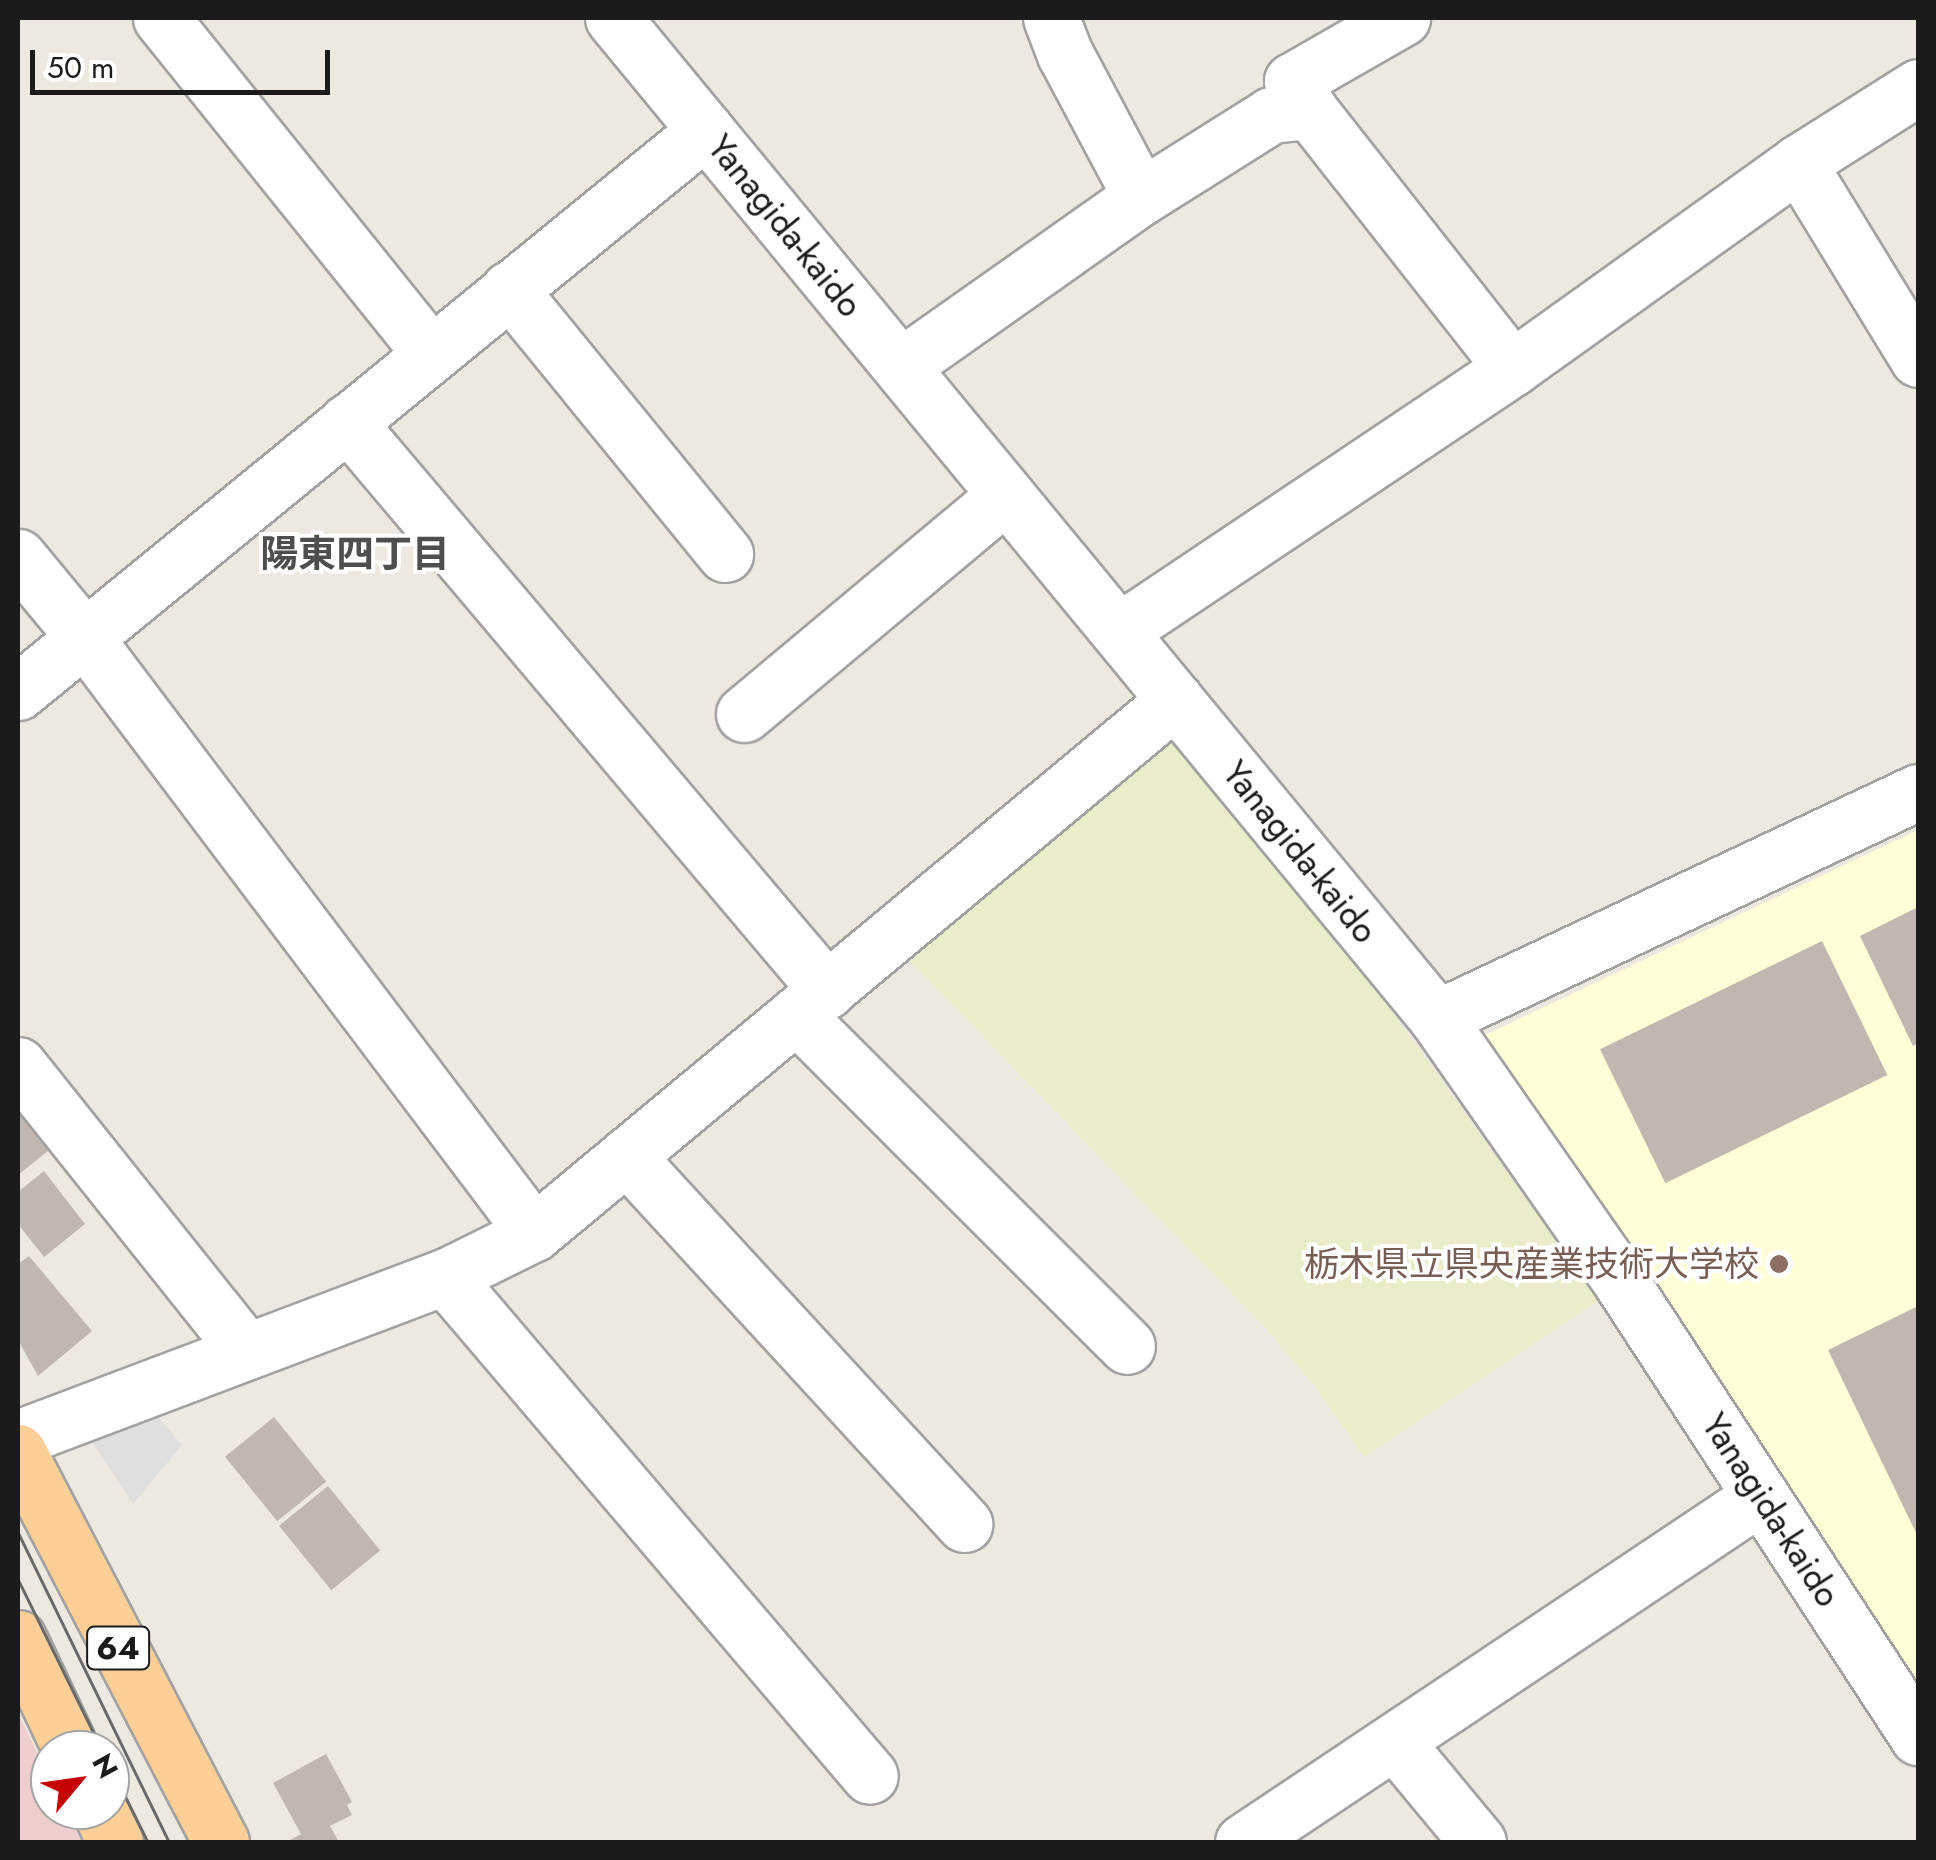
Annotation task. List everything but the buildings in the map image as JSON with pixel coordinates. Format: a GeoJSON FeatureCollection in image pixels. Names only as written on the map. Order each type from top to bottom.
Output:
{"type":"FeatureCollection","features":[{"type":"Feature","properties":{"kind":"main road","name":"64"},"geometry":{"type":"LineString","coordinates":[[18,1452],[221,1842]]}},
{"type":"Feature","properties":{"kind":"main road","name":"64"},"geometry":{"type":"LineString","coordinates":[[18,1638],[62,1730]]}},
{"type":"Feature","properties":{"kind":"street"},"geometry":{"type":"LineString","coordinates":[[162,18],[430,353]]}},
{"type":"Feature","properties":{"kind":"street","name":"Yanagida-kaido"},"geometry":{"type":"LineString","coordinates":[[613,18],[1437,1018],[1624,1285],[1918,1736]]}},
{"type":"Feature","properties":{"kind":"street"},"geometry":{"type":"LineString","coordinates":[[1050,18],[1140,198]]}},
{"type":"Feature","properties":{"kind":"street"},"geometry":{"type":"LineString","coordinates":[[1402,18],[1292,81],[1310,111],[1512,368]]}},
{"type":"Feature","properties":{"kind":"street"},"geometry":{"type":"LineString","coordinates":[[1119,631],[1512,368],[1798,164],[1918,87]]}},
{"type":"Feature","properties":{"kind":"street"},"geometry":{"type":"LineString","coordinates":[[901,366],[1140,198],[1271,114],[1310,111]]}},
{"type":"Feature","properties":{"kind":"street"},"geometry":{"type":"LineString","coordinates":[[18,692],[706,130]]}},
{"type":"Feature","properties":{"kind":"street"},"geometry":{"type":"LineString","coordinates":[[1798,164],[1918,358]]}},
{"type":"Feature","properties":{"kind":"street"},"geometry":{"type":"LineString","coordinates":[[508,289],[725,554]]}},
{"type":"Feature","properties":{"kind":"street"},"geometry":{"type":"LineString","coordinates":[[347,422],[812,1002],[1127,1346]]}},
{"type":"Feature","properties":{"kind":"street"},"geometry":{"type":"LineString","coordinates":[[744,714],[1006,494]]}},
{"type":"Feature","properties":{"kind":"street"},"geometry":{"type":"LineString","coordinates":[[18,557],[85,638],[534,1233]]}},
{"type":"Feature","properties":{"kind":"street"},"geometry":{"type":"LineString","coordinates":[[18,1438],[445,1276],[534,1233],[1176,700]]}},
{"type":"Feature","properties":{"kind":"street"},"geometry":{"type":"LineString","coordinates":[[1437,1018],[1918,792]]}},
{"type":"Feature","properties":{"kind":"street"},"geometry":{"type":"LineString","coordinates":[[18,1066],[246,1351]]}},
{"type":"Feature","properties":{"kind":"street"},"geometry":{"type":"LineString","coordinates":[[626,1156],[964,1524]]}},
{"type":"Feature","properties":{"kind":"street"},"geometry":{"type":"LineString","coordinates":[[445,1276],[870,1776]]}},
{"type":"Feature","properties":{"kind":"street"},"geometry":{"type":"LineString","coordinates":[[1243,1842],[1762,1496]]}},
{"type":"Feature","properties":{"kind":"street"},"geometry":{"type":"LineString","coordinates":[[1395,1742],[1478,1842]]}},
{"type":"Feature","properties":{"kind":"shaded area"},"geometry":{"type":"Polygon","coordinates":[[[1175,733],[1370,981],[1599,1300],[1364,1457],[1316,1388],[1267,1330],[899,950],[1175,733]]]}},
{"type":"Feature","properties":{"kind":"shaded area","name":"栃木県立県央産業技術大学校"},"geometry":{"type":"Polygon","coordinates":[[[1918,830],[1918,1690],[1485,1035],[1918,830]]]}},
{"type":"Feature","properties":{"kind":"shaded area"},"geometry":{"type":"Polygon","coordinates":[[[149,1406],[182,1445],[133,1504],[88,1436],[149,1406]]]}},
{"type":"Feature","properties":{"kind":"shaded area"},"geometry":{"type":"Polygon","coordinates":[[[18,1714],[30,1738],[30,1830],[77,1830],[83,1842],[18,1842],[18,1714]]]}},
{"type":"Feature","properties":{"kind":"tram line"},"geometry":{"type":"LineString","coordinates":[[18,1532],[169,1842]]}},
{"type":"Feature","properties":{"kind":"tram line"},"geometry":{"type":"LineString","coordinates":[[18,1579],[92,1730]]}},
{"type":"Feature","properties":{"kind":"tram line"},"geometry":{"type":"LineString","coordinates":[[130,1806],[148,1842]]}},
{"type":"Feature","properties":{"kind":"place","name":"栃木県立県央産業技術大学校"},"geometry":{"type":"Point","coordinates":[1779,1264]}},
{"type":"Feature","properties":{"kind":"district","name":"陽東四丁目"},"geometry":{"type":"Point","coordinates":[355,554]}}]}
